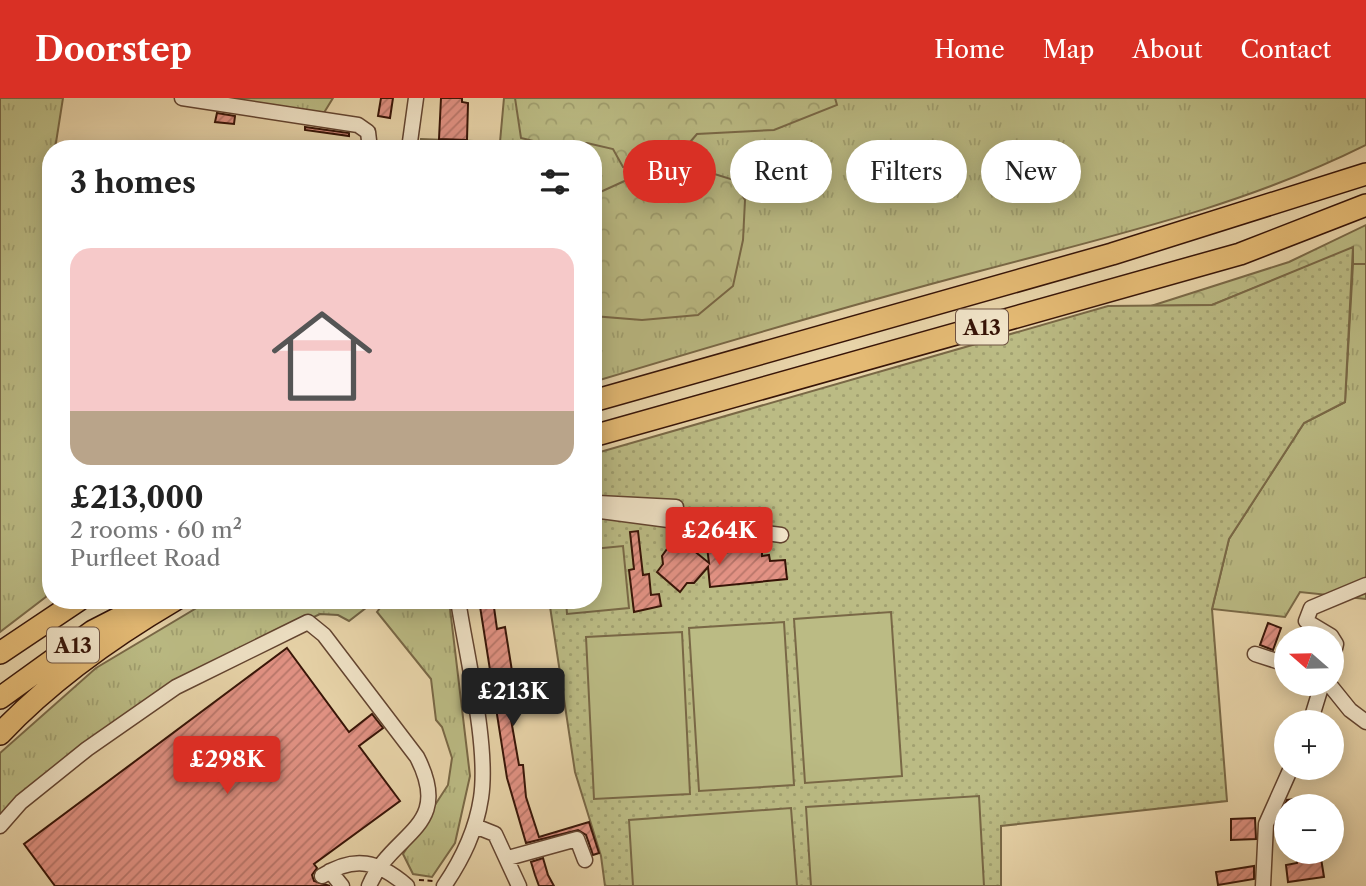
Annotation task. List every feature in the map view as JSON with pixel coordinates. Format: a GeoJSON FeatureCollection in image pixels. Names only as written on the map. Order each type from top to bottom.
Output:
{"type":"FeatureCollection","features":[{"type":"Feature","properties":{"kind":"highway","name":"A13"},"geometry":{"type":"LineString","coordinates":[[602,398],[1112,254],[1366,174]]}},
{"type":"Feature","properties":{"kind":"highway","name":"A13"},"geometry":{"type":"LineString","coordinates":[[602,433],[1240,254],[1366,205]]}},
{"type":"Feature","properties":{"kind":"highway","name":"A13"},"geometry":{"type":"LineString","coordinates":[[0,653],[66,609]]}},
{"type":"Feature","properties":{"kind":"highway","name":"A13"},"geometry":{"type":"LineString","coordinates":[[0,698],[93,631],[135,609]]}},
{"type":"Feature","properties":{"kind":"highway"},"geometry":{"type":"LineString","coordinates":[[0,734],[74,668],[127,629],[161,609]]}},
{"type":"Feature","properties":{"kind":"street"},"geometry":{"type":"LineString","coordinates":[[182,98],[358,125],[368,132],[369,140]]}},
{"type":"Feature","properties":{"kind":"street"},"geometry":{"type":"LineString","coordinates":[[410,140],[416,98]]}},
{"type":"Feature","properties":{"kind":"street"},"geometry":{"type":"LineString","coordinates":[[602,503],[676,507]]}},
{"type":"Feature","properties":{"kind":"street"},"geometry":{"type":"LineString","coordinates":[[602,511],[781,535]]}},
{"type":"Feature","properties":{"kind":"street"},"geometry":{"type":"LineString","coordinates":[[1314,626],[1306,621],[1305,615],[1311,608],[1366,585]]}},
{"type":"Feature","properties":{"kind":"street"},"geometry":{"type":"LineString","coordinates":[[440,883],[464,855],[475,825],[481,796],[482,767],[459,609]]}},
{"type":"Feature","properties":{"kind":"street"},"geometry":{"type":"LineString","coordinates":[[0,826],[21,802],[87,749],[176,687],[308,622],[324,635],[417,757],[426,775],[428,808],[409,835],[378,865],[369,886]]}},
{"type":"Feature","properties":{"kind":"street"},"geometry":{"type":"LineString","coordinates":[[1255,654],[1274,660]]}},
{"type":"Feature","properties":{"kind":"street"},"geometry":{"type":"LineString","coordinates":[[1339,696],[1350,710],[1366,722]]}},
{"type":"Feature","properties":{"kind":"street"},"geometry":{"type":"LineString","coordinates":[[1263,886],[1266,824],[1286,780]]}},
{"type":"Feature","properties":{"kind":"street"},"geometry":{"type":"LineString","coordinates":[[475,825],[495,834],[519,886]]}},
{"type":"Feature","properties":{"kind":"street"},"geometry":{"type":"LineString","coordinates":[[508,858],[577,839],[585,860]]}},
{"type":"Feature","properties":{"kind":"street"},"geometry":{"type":"LineString","coordinates":[[342,886],[326,873],[351,863],[378,865],[410,881]]}},
{"type":"Feature","properties":{"kind":"path"},"geometry":{"type":"LineString","coordinates":[[410,881],[440,883]]}},
{"type":"Feature","properties":{"kind":"green space"},"geometry":{"type":"Polygon","coordinates":[[[0,98],[63,98],[56,140],[42,140],[42,600],[0,632],[0,98]]]}},
{"type":"Feature","properties":{"kind":"green space"},"geometry":{"type":"Polygon","coordinates":[[[197,98],[333,98],[322,116],[197,98]]]}},
{"type":"Feature","properties":{"kind":"green space"},"geometry":{"type":"Polygon","coordinates":[[[504,98],[1366,98],[1366,145],[1273,186],[1128,232],[834,311],[602,379],[602,140],[500,140],[504,98]]]}},
{"type":"Feature","properties":{"kind":"green space"},"geometry":{"type":"Polygon","coordinates":[[[515,98],[835,98],[837,105],[774,130],[697,134],[691,140],[623,140],[623,167],[613,149],[602,146],[602,140],[521,138],[515,98]]]}},
{"type":"Feature","properties":{"kind":"green space"},"geometry":{"type":"Polygon","coordinates":[[[716,174],[730,179],[730,203],[745,203],[743,240],[733,286],[698,315],[642,320],[602,317],[602,191],[623,182],[623,203],[716,203],[716,174]]]}},
{"type":"Feature","properties":{"kind":"green space"},"geometry":{"type":"Polygon","coordinates":[[[1366,225],[1366,264],[1353,264],[1353,248],[1212,305],[1151,306],[1289,262],[1366,225]]]}},
{"type":"Feature","properties":{"kind":"green space"},"geometry":{"type":"Polygon","coordinates":[[[1353,247],[1345,402],[1304,423],[1229,539],[1212,609],[1227,801],[1001,826],[1001,886],[605,886],[601,856],[575,772],[550,609],[602,609],[602,451],[1108,306],[1212,305],[1353,247]]]}},
{"type":"Feature","properties":{"kind":"green space"},"geometry":{"type":"Polygon","coordinates":[[[1353,264],[1366,264],[1366,599],[1300,592],[1285,617],[1212,609],[1229,539],[1304,423],[1345,402],[1353,264]]]}},
{"type":"Feature","properties":{"kind":"green space"},"geometry":{"type":"Polygon","coordinates":[[[623,546],[629,608],[567,614],[567,609],[602,609],[602,548],[623,546]]]}},
{"type":"Feature","properties":{"kind":"green space"},"geometry":{"type":"Polygon","coordinates":[[[195,609],[365,609],[349,621],[338,615],[320,614],[187,677],[0,821],[0,753],[96,668],[195,609]]]}},
{"type":"Feature","properties":{"kind":"green space"},"geometry":{"type":"Polygon","coordinates":[[[379,609],[450,609],[470,776],[455,843],[432,877],[413,874],[403,854],[448,785],[452,758],[442,727],[436,720],[431,679],[377,612],[379,609]]]}},
{"type":"Feature","properties":{"kind":"green space"},"geometry":{"type":"Polygon","coordinates":[[[891,612],[902,776],[805,783],[794,619],[891,612]]]}},
{"type":"Feature","properties":{"kind":"green space"},"geometry":{"type":"Polygon","coordinates":[[[784,622],[794,785],[699,791],[689,628],[784,622]]]}},
{"type":"Feature","properties":{"kind":"green space"},"geometry":{"type":"Polygon","coordinates":[[[682,632],[690,794],[594,799],[586,637],[682,632]]]}},
{"type":"Feature","properties":{"kind":"green space"},"geometry":{"type":"Polygon","coordinates":[[[979,796],[984,886],[811,886],[806,807],[979,796]]]}},
{"type":"Feature","properties":{"kind":"green space"},"geometry":{"type":"Polygon","coordinates":[[[791,808],[797,886],[633,886],[629,820],[791,808]]]}},
{"type":"Feature","properties":{"kind":"building"},"geometry":{"type":"Polygon","coordinates":[[[381,98],[393,98],[390,118],[378,116],[381,98]]]}},
{"type":"Feature","properties":{"kind":"building"},"geometry":{"type":"Polygon","coordinates":[[[441,98],[462,98],[462,102],[468,103],[467,140],[439,139],[441,98]]]}},
{"type":"Feature","properties":{"kind":"building"},"geometry":{"type":"Polygon","coordinates":[[[217,113],[235,116],[234,124],[215,122],[217,113]]]}},
{"type":"Feature","properties":{"kind":"building"},"geometry":{"type":"Polygon","coordinates":[[[305,127],[349,133],[349,136],[305,130],[305,127]]]}},
{"type":"Feature","properties":{"kind":"building"},"geometry":{"type":"Polygon","coordinates":[[[638,531],[643,575],[649,574],[651,595],[659,594],[661,606],[634,612],[629,570],[634,569],[630,532],[638,531]]]}},
{"type":"Feature","properties":{"kind":"building"},"geometry":{"type":"Polygon","coordinates":[[[682,541],[709,563],[707,547],[719,546],[720,553],[762,549],[762,556],[769,555],[770,561],[785,560],[787,579],[710,587],[708,567],[694,583],[687,583],[680,592],[657,572],[663,564],[662,556],[667,549],[676,549],[682,541]]]}},
{"type":"Feature","properties":{"kind":"building"},"geometry":{"type":"Polygon","coordinates":[[[480,609],[494,609],[497,629],[505,627],[512,671],[504,673],[506,691],[519,765],[523,765],[526,797],[539,837],[589,822],[599,853],[593,855],[586,835],[578,830],[526,843],[507,778],[480,609]]]}},
{"type":"Feature","properties":{"kind":"building"},"geometry":{"type":"Polygon","coordinates":[[[1268,623],[1276,626],[1273,650],[1260,645],[1268,623]]]}},
{"type":"Feature","properties":{"kind":"building"},"geometry":{"type":"Polygon","coordinates":[[[287,648],[349,732],[372,714],[383,728],[359,746],[400,801],[314,864],[317,868],[312,875],[314,881],[330,886],[55,886],[24,844],[287,648]]]}},
{"type":"Feature","properties":{"kind":"building"},"geometry":{"type":"Polygon","coordinates":[[[1255,818],[1256,839],[1231,840],[1231,819],[1255,818]]]}},
{"type":"Feature","properties":{"kind":"building"},"geometry":{"type":"Polygon","coordinates":[[[543,858],[554,886],[539,886],[531,862],[543,858]]]}},
{"type":"Feature","properties":{"kind":"building"},"geometry":{"type":"Polygon","coordinates":[[[1322,864],[1324,877],[1288,882],[1286,865],[1322,864]]]}},
{"type":"Feature","properties":{"kind":"building"},"geometry":{"type":"Polygon","coordinates":[[[1254,866],[1254,879],[1218,885],[1216,872],[1254,866]]]}}]}
